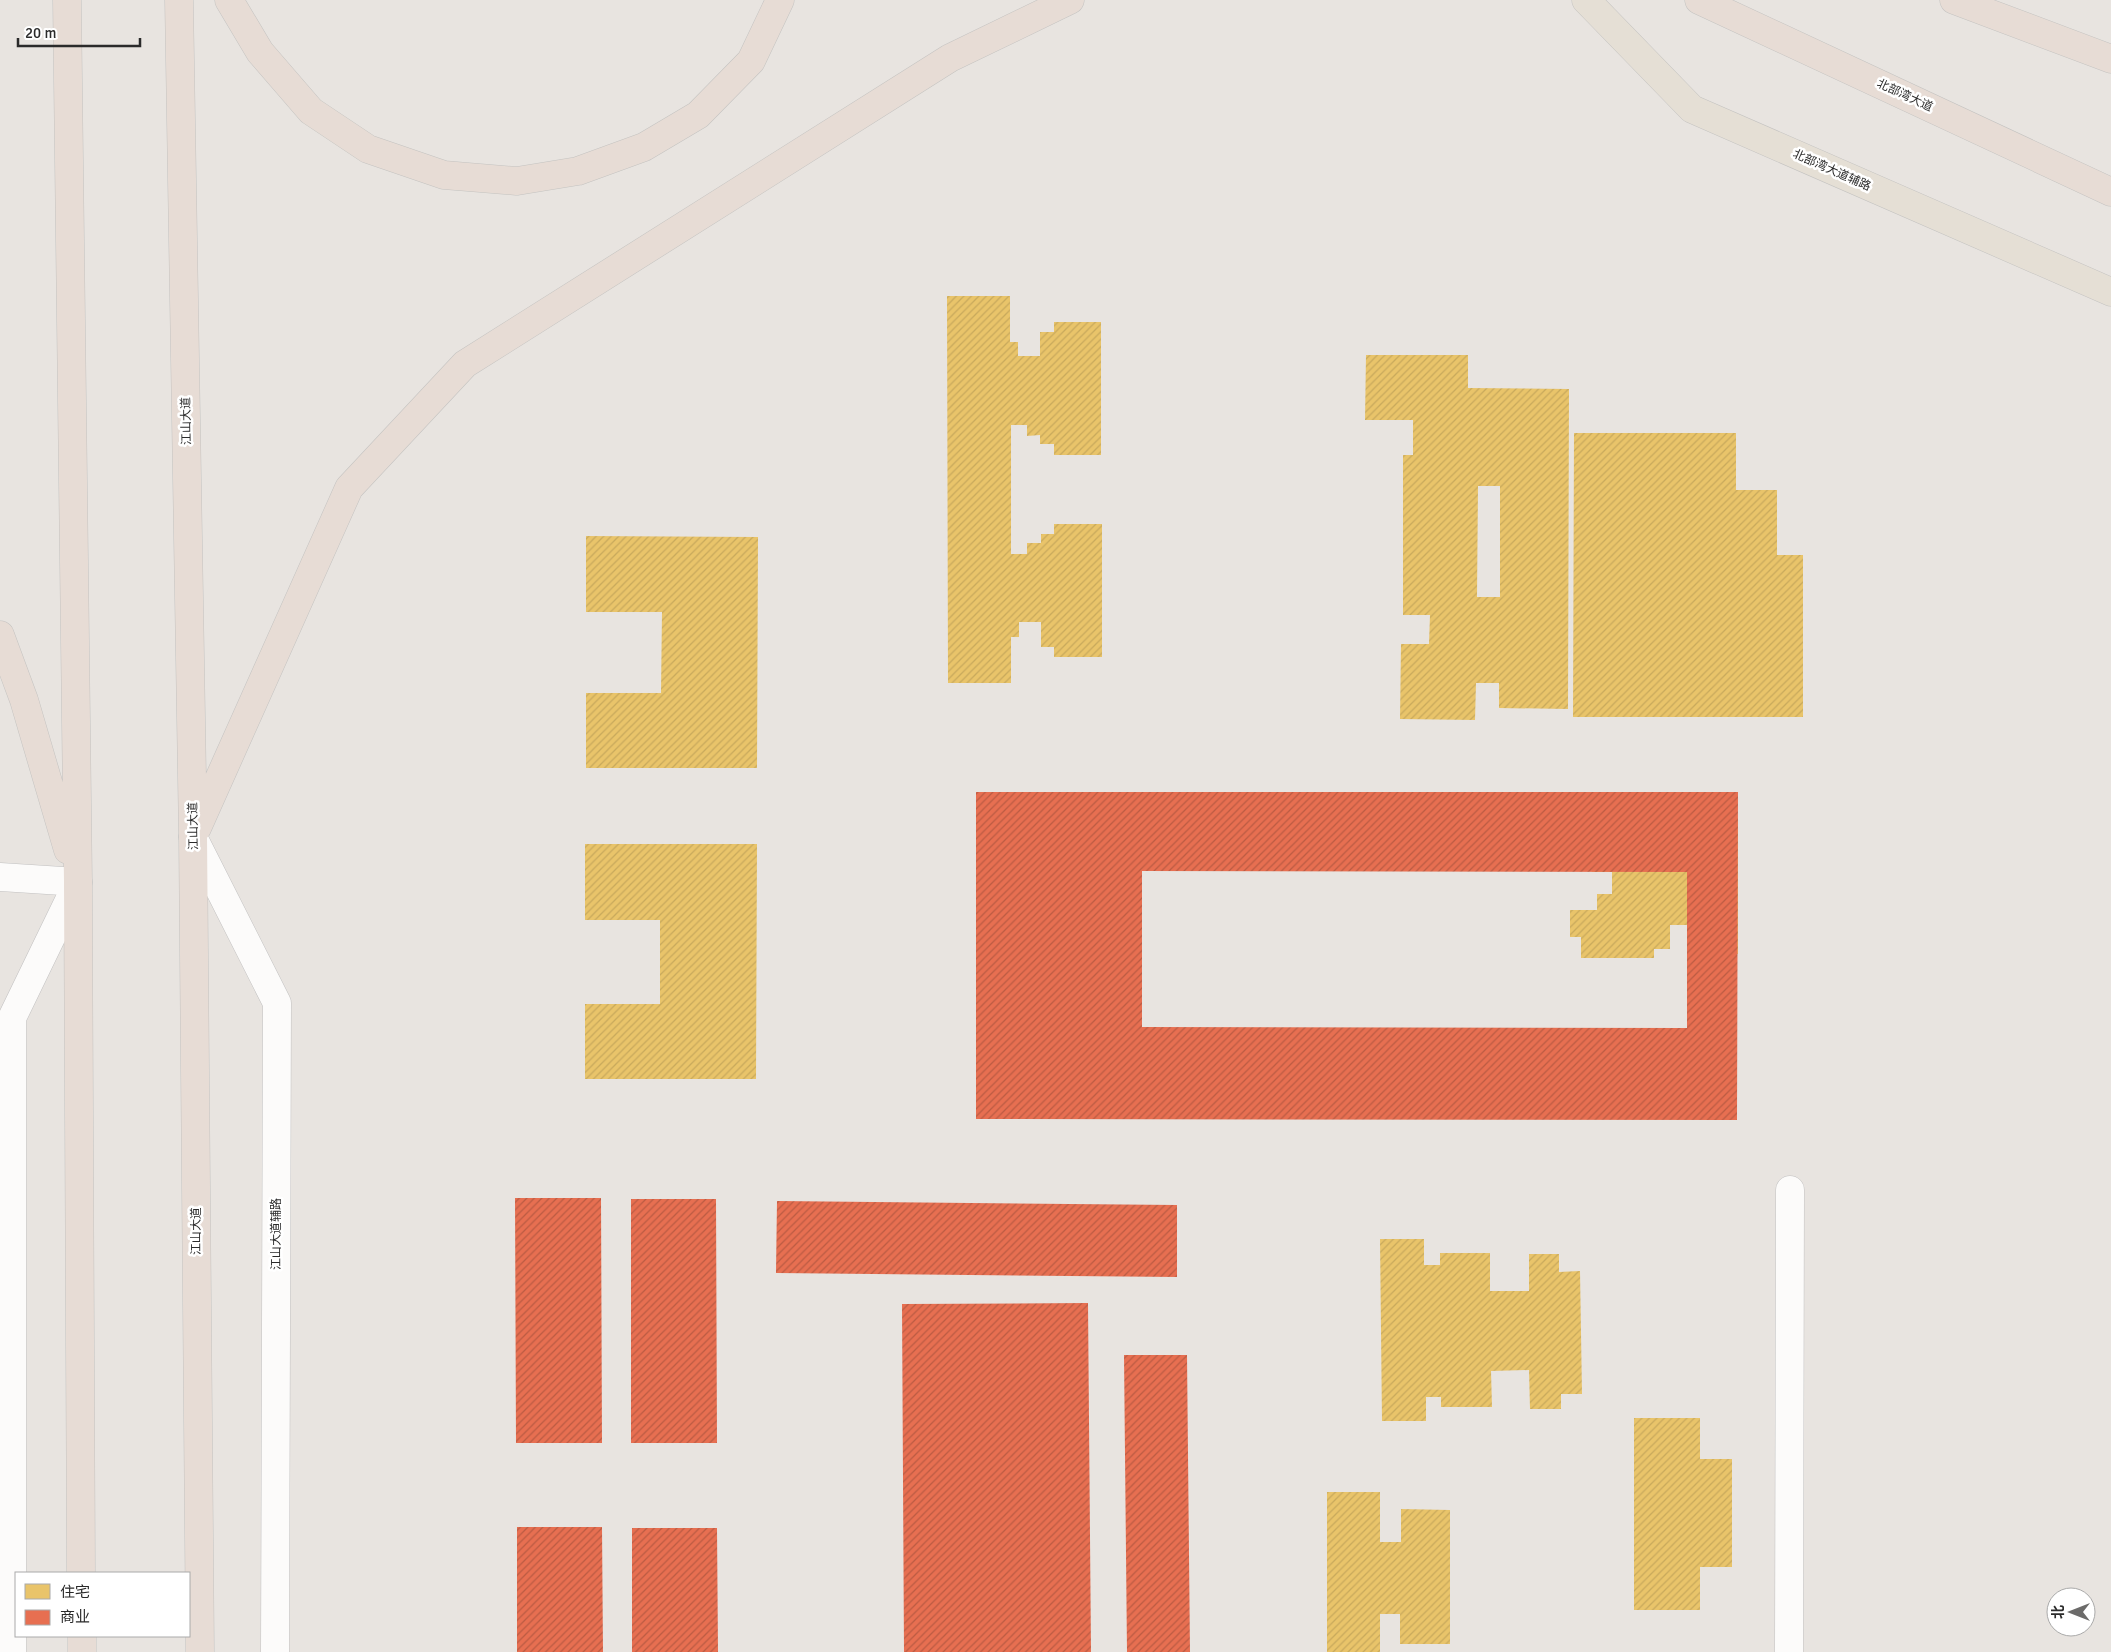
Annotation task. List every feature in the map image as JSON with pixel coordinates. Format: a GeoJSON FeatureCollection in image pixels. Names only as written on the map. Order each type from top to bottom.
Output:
{"type":"FeatureCollection","features":[{"type":"Feature","properties":{"kind":"highway"},"geometry":{"type":"LineString","coordinates":[[67,0],[78,882],[81,1572]]}},
{"type":"Feature","properties":{"kind":"highway","name":"江山大道"},"geometry":{"type":"LineString","coordinates":[[179,0],[194,837],[200,1652]]}},
{"type":"Feature","properties":{"kind":"highway"},"geometry":{"type":"LineString","coordinates":[[229,0],[260,52],[311,111],[368,149],[444,175],[517,181],[578,172],[644,147],[698,115],[751,61],[780,0]]}},
{"type":"Feature","properties":{"kind":"highway"},"geometry":{"type":"LineString","coordinates":[[194,837],[349,488],[465,364],[950,58],[1070,0]]}},
{"type":"Feature","properties":{"kind":"highway","name":"北部湾大道"},"geometry":{"type":"LineString","coordinates":[[1699,0],[2111,192]]}},
{"type":"Feature","properties":{"kind":"highway"},"geometry":{"type":"LineString","coordinates":[[1954,0],[2111,59]]}},
{"type":"Feature","properties":{"kind":"highway"},"geometry":{"type":"LineString","coordinates":[[0,635],[24,700],[78,882]]}},
{"type":"Feature","properties":{"kind":"highway"},"geometry":{"type":"LineString","coordinates":[[82,1637],[82,1652]]}},
{"type":"Feature","properties":{"kind":"main road","name":"北部湾大道辅路"},"geometry":{"type":"LineString","coordinates":[[1586,0],[1692,109],[2111,292]]}},
{"type":"Feature","properties":{"kind":"street","name":"江山大道辅路"},"geometry":{"type":"LineString","coordinates":[[194,837],[277,1003],[275,1652]]}},
{"type":"Feature","properties":{"kind":"street"},"geometry":{"type":"LineString","coordinates":[[0,878],[78,882],[6,1018],[6,1614],[12,1652]]}},
{"type":"Feature","properties":{"kind":"street"},"geometry":{"type":"LineString","coordinates":[[1789,1652],[1790,1190]]}},
{"type":"Feature","properties":{"kind":"building: 住宅"},"geometry":{"type":"Polygon","coordinates":[[[947,296],[1010,296],[1010,342],[1018,342],[1018,356],[1040,356],[1040,332],[1054,332],[1054,322],[1101,322],[1101,455],[1054,455],[1054,444],[1040,444],[1040,435],[1027,436],[1027,425],[1011,425],[1011,554],[1027,554],[1027,543],[1041,543],[1041,534],[1054,534],[1054,524],[1102,524],[1102,657],[1054,657],[1054,647],[1041,647],[1041,622],[1019,622],[1019,637],[1011,637],[1011,683],[948,683],[947,296]]]}},
{"type":"Feature","properties":{"kind":"building: 住宅"},"geometry":{"type":"Polygon","coordinates":[[[1366,355],[1468,355],[1468,388],[1569,389],[1568,709],[1499,708],[1499,683],[1476,683],[1475,720],[1400,719],[1401,644],[1429,644],[1430,615],[1403,615],[1403,455],[1413,455],[1413,420],[1365,420],[1366,355]],[[1478,486],[1477,597],[1500,597],[1500,486],[1478,486]]]}},
{"type":"Feature","properties":{"kind":"building: 住宅"},"geometry":{"type":"Polygon","coordinates":[[[1574,433],[1736,433],[1736,490],[1777,490],[1777,555],[1803,555],[1803,717],[1573,717],[1574,433]]]}},
{"type":"Feature","properties":{"kind":"building: 住宅"},"geometry":{"type":"Polygon","coordinates":[[[586,536],[758,537],[757,768],[586,768],[586,693],[661,693],[662,612],[586,612],[586,536]]]}},
{"type":"Feature","properties":{"kind":"building: 住宅"},"geometry":{"type":"Polygon","coordinates":[[[997,792],[1061,792],[1061,838],[1090,838],[1090,811],[1142,811],[1142,948],[1091,948],[1091,919],[1075,919],[1075,942],[1060,942],[1060,952],[987,952],[987,930],[976,930],[976,904],[1002,904],[1002,887],[1017,887],[1018,866],[997,866],[997,792]]]}},
{"type":"Feature","properties":{"kind":"building: 住宅"},"geometry":{"type":"Polygon","coordinates":[[[1592,792],[1656,792],[1656,844],[1685,844],[1685,817],[1738,818],[1738,954],[1687,954],[1687,925],[1670,925],[1670,949],[1654,949],[1654,958],[1581,958],[1581,937],[1570,937],[1570,910],[1597,910],[1597,894],[1612,894],[1612,872],[1592,872],[1592,792]]]}},
{"type":"Feature","properties":{"kind":"building: 住宅"},"geometry":{"type":"Polygon","coordinates":[[[585,844],[757,844],[756,1079],[585,1079],[585,1004],[660,1004],[660,920],[585,920],[585,844]]]}},
{"type":"Feature","properties":{"kind":"building: 住宅"},"geometry":{"type":"Polygon","coordinates":[[[1380,1239],[1424,1239],[1424,1265],[1440,1265],[1440,1253],[1490,1253],[1490,1291],[1529,1291],[1529,1254],[1559,1254],[1559,1272],[1580,1271],[1582,1394],[1561,1394],[1561,1409],[1530,1409],[1529,1370],[1491,1371],[1492,1407],[1441,1407],[1441,1397],[1426,1397],[1426,1421],[1382,1421],[1380,1239]]]}},
{"type":"Feature","properties":{"kind":"building: 住宅"},"geometry":{"type":"Polygon","coordinates":[[[1634,1418],[1700,1418],[1700,1459],[1732,1459],[1732,1567],[1700,1567],[1700,1610],[1634,1610],[1634,1418]]]}},
{"type":"Feature","properties":{"kind":"building: 住宅"},"geometry":{"type":"Polygon","coordinates":[[[1327,1492],[1380,1492],[1380,1542],[1401,1542],[1401,1509],[1450,1510],[1450,1644],[1400,1644],[1400,1614],[1380,1614],[1380,1652],[1327,1652],[1327,1492]]]}},
{"type":"Feature","properties":{"kind":"building: 商业"},"geometry":{"type":"Polygon","coordinates":[[[976,792],[1738,792],[1737,1120],[976,1119],[976,792]],[[1142,871],[1142,1027],[1687,1028],[1687,872],[1142,871]]]}},
{"type":"Feature","properties":{"kind":"building: 商业"},"geometry":{"type":"Polygon","coordinates":[[[515,1198],[601,1198],[602,1443],[516,1443],[515,1198]]]}},
{"type":"Feature","properties":{"kind":"building: 商业"},"geometry":{"type":"Polygon","coordinates":[[[631,1199],[716,1199],[717,1443],[631,1443],[631,1199]]]}},
{"type":"Feature","properties":{"kind":"building: 商业"},"geometry":{"type":"Polygon","coordinates":[[[777,1201],[1177,1205],[1177,1277],[776,1273],[777,1201]]]}},
{"type":"Feature","properties":{"kind":"building: 商业"},"geometry":{"type":"Polygon","coordinates":[[[1088,1303],[1091,1652],[904,1652],[902,1304],[1088,1303]]]}},
{"type":"Feature","properties":{"kind":"building: 商业"},"geometry":{"type":"Polygon","coordinates":[[[1124,1355],[1187,1355],[1190,1652],[1127,1652],[1124,1355]]]}},
{"type":"Feature","properties":{"kind":"building: 商业"},"geometry":{"type":"Polygon","coordinates":[[[517,1527],[602,1527],[603,1652],[517,1652],[517,1527]]]}},
{"type":"Feature","properties":{"kind":"building: 商业"},"geometry":{"type":"Polygon","coordinates":[[[632,1528],[717,1528],[718,1652],[632,1652],[632,1528]]]}}]}
